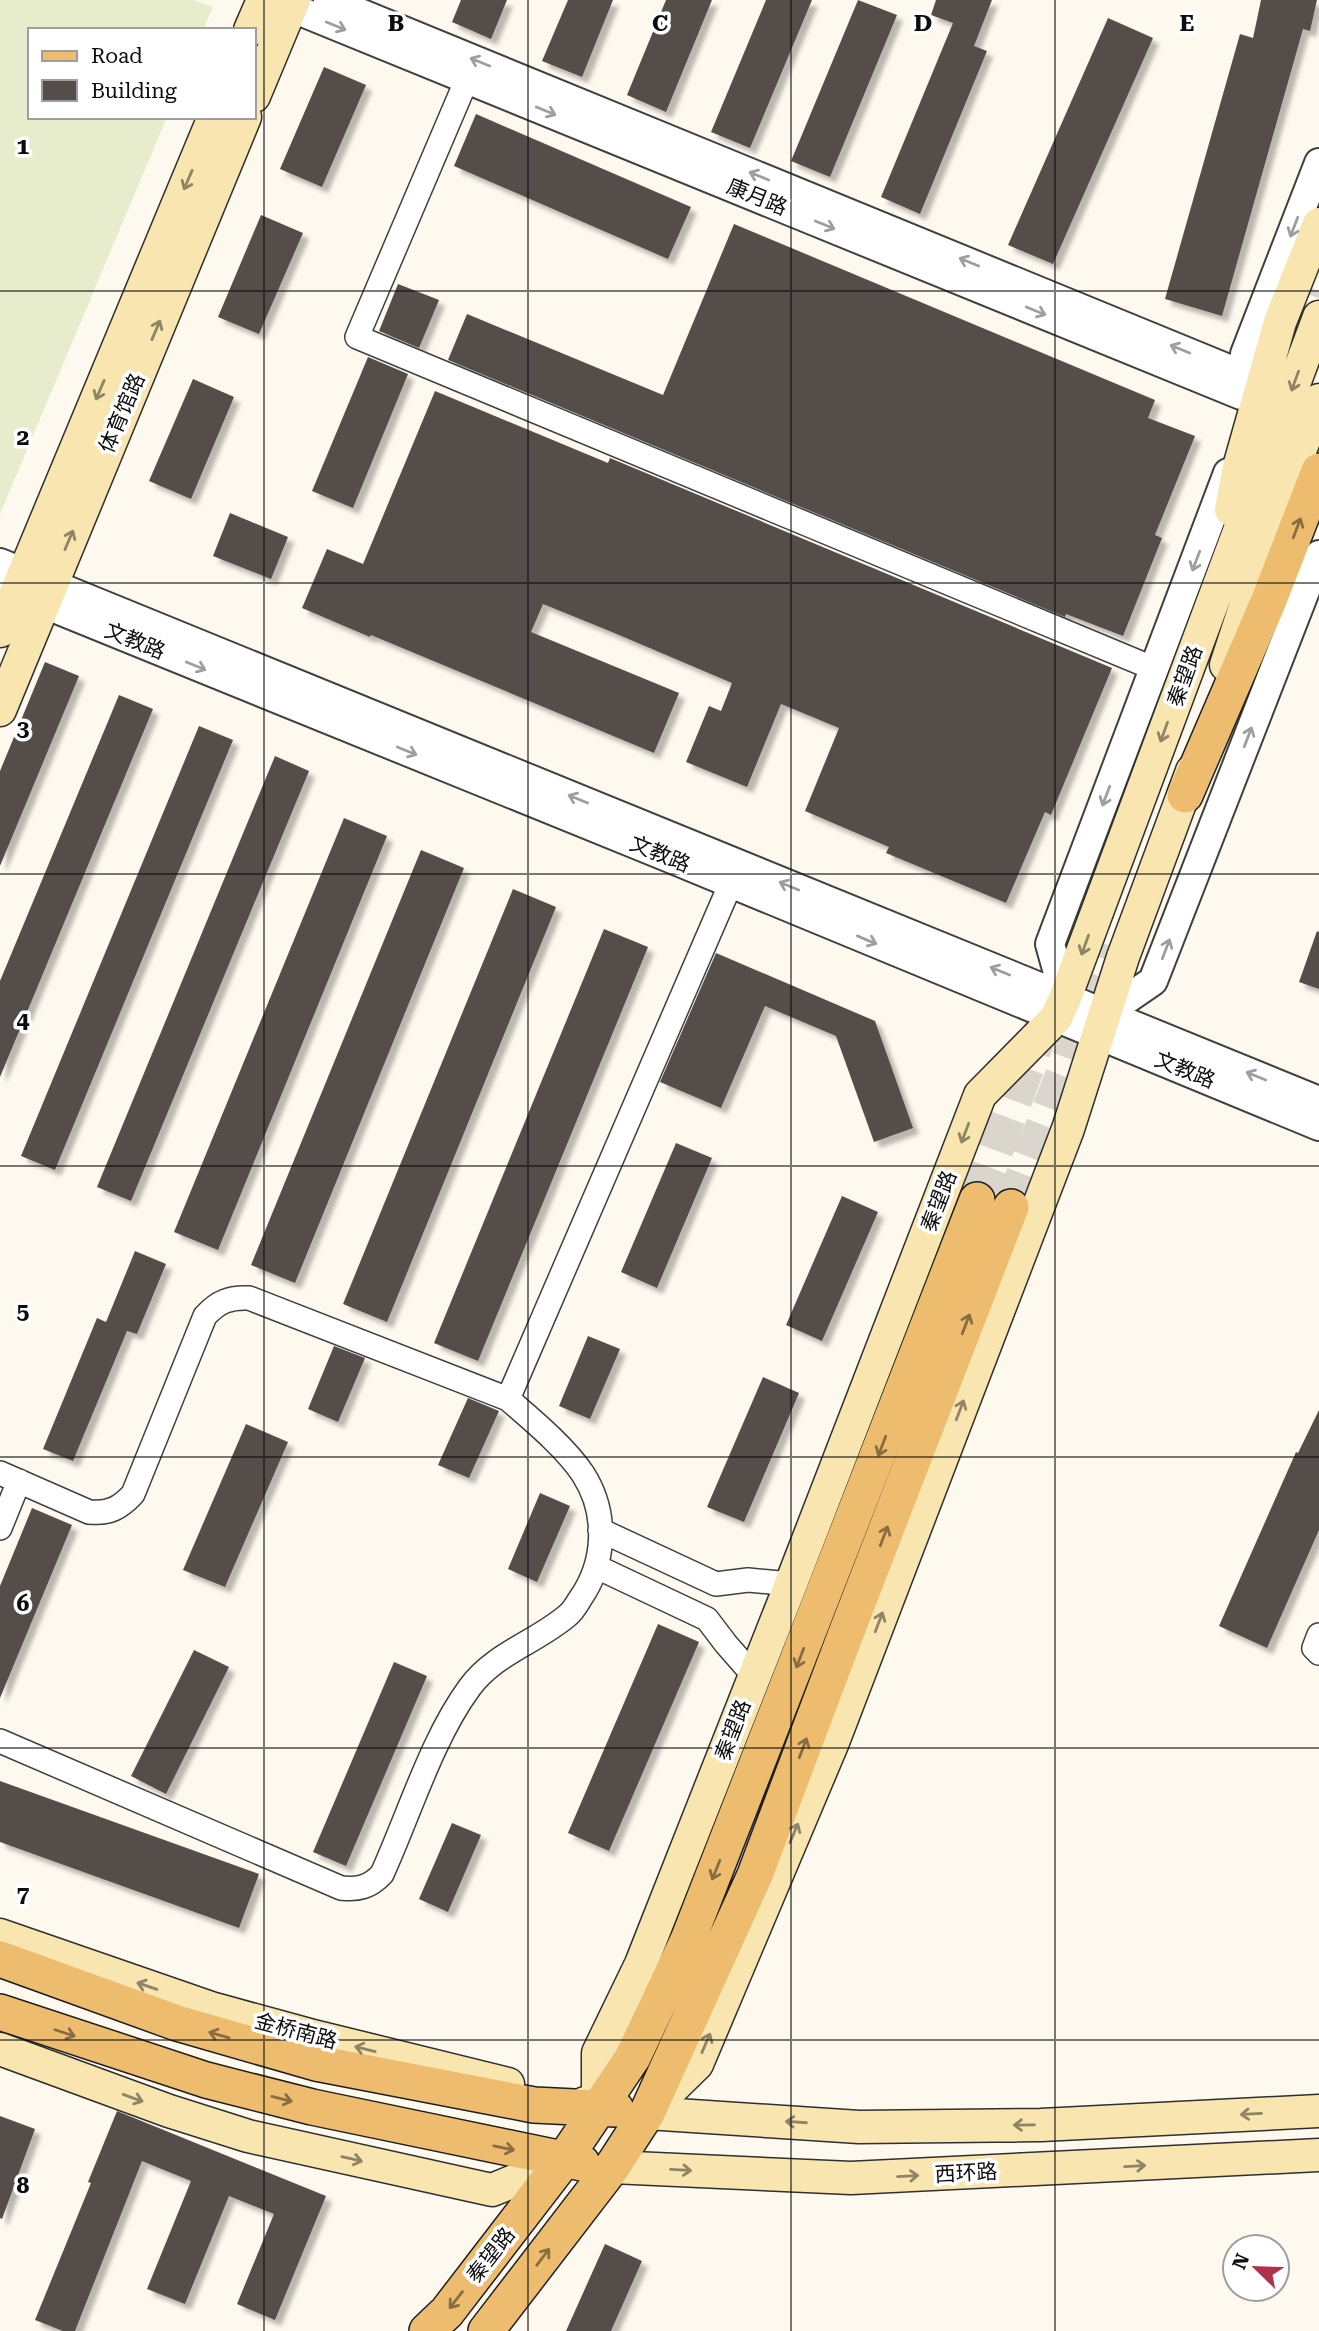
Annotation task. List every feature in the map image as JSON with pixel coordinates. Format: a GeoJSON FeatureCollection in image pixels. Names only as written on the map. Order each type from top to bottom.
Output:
{"type":"FeatureCollection","features":[{"type":"Feature","properties":{"kind":"main road"},"geometry":{"type":"LineString","coordinates":[[252,28],[280,2]]}},
{"type":"Feature","properties":{"kind":"main road"},"geometry":{"type":"LineString","coordinates":[[256,89],[280,2]]}},
{"type":"Feature","properties":{"kind":"main road","name":"体育馆路"},"geometry":{"type":"LineString","coordinates":[[0,710],[22,584],[213,119]]}},
{"type":"Feature","properties":{"kind":"main road","name":"体育馆路"},"geometry":{"type":"LineString","coordinates":[[0,631],[244,119]]}},
{"type":"Feature","properties":{"kind":"main road"},"geometry":{"type":"LineString","coordinates":[[1216,593],[1239,467],[1280,322],[1319,225]]}},
{"type":"Feature","properties":{"kind":"main road","name":"秦望路"},"geometry":{"type":"LineString","coordinates":[[598,2106],[598,2053],[641,1964],[980,1095],[1061,1008],[1319,317]]}},
{"type":"Feature","properties":{"kind":"main road","name":"秦望路"},"geometry":{"type":"LineString","coordinates":[[647,2113],[697,2064],[828,1755],[1068,1129],[1123,957],[1185,795],[1264,549],[1319,400]]}},
{"type":"Feature","properties":{"kind":"main road"},"geometry":{"type":"LineString","coordinates":[[1185,795],[1269,600],[1319,471]]}},
{"type":"Feature","properties":{"kind":"main road","name":"秦望路"},"geometry":{"type":"LineString","coordinates":[[427,2331],[447,2312],[563,2161],[633,2057],[688,1940],[978,1200]]}},
{"type":"Feature","properties":{"kind":"main road","name":"秦望路"},"geometry":{"type":"LineString","coordinates":[[486,2331],[612,2166],[647,2113],[755,1875],[1011,1207]]}},
{"type":"Feature","properties":{"kind":"main road","name":"金桥南路"},"geometry":{"type":"LineString","coordinates":[[0,1935],[214,2009],[598,2106],[647,2113]]}},
{"type":"Feature","properties":{"kind":"main road","name":"金桥南路"},"geometry":{"type":"LineString","coordinates":[[0,1959],[177,2023],[316,2063],[534,2105],[598,2106]]}},
{"type":"Feature","properties":{"kind":"main road"},"geometry":{"type":"LineString","coordinates":[[0,2012],[206,2080],[312,2107],[563,2161],[612,2166]]}},
{"type":"Feature","properties":{"kind":"main road"},"geometry":{"type":"LineString","coordinates":[[0,2049],[169,2111],[248,2136],[492,2190],[563,2161]]}},
{"type":"Feature","properties":{"kind":"main road"},"geometry":{"type":"LineString","coordinates":[[647,2113],[859,2127],[1041,2124],[1319,2111]]}},
{"type":"Feature","properties":{"kind":"main road","name":"西环路"},"geometry":{"type":"LineString","coordinates":[[612,2166],[851,2178],[1319,2155]]}},
{"type":"Feature","properties":{"kind":"street","name":"康月路"},"geometry":{"type":"LineString","coordinates":[[328,0],[1242,385]]}},
{"type":"Feature","properties":{"kind":"street","name":"康月路"},"geometry":{"type":"LineString","coordinates":[[280,2],[467,79],[1242,385]]}},
{"type":"Feature","properties":{"kind":"street"},"geometry":{"type":"LineString","coordinates":[[467,79],[356,337],[1155,669]]}},
{"type":"Feature","properties":{"kind":"street"},"geometry":{"type":"LineString","coordinates":[[1061,1008],[1050,944],[1225,484],[1234,452],[1245,354],[1319,163]]}},
{"type":"Feature","properties":{"kind":"street"},"geometry":{"type":"LineString","coordinates":[[1102,1025],[1153,981],[1319,555]]}},
{"type":"Feature","properties":{"kind":"street","name":"文教路"},"geometry":{"type":"LineString","coordinates":[[22,584],[731,883],[1061,1008]]}},
{"type":"Feature","properties":{"kind":"street","name":"文教路"},"geometry":{"type":"LineString","coordinates":[[22,584],[1102,1025],[1319,1126]]}},
{"type":"Feature","properties":{"kind":"street"},"geometry":{"type":"LineString","coordinates":[[508,1399],[731,883]]}},
{"type":"Feature","properties":{"kind":"street","name":"文教路"},"geometry":{"type":"LineString","coordinates":[[1102,1025],[1319,1101]]}},
{"type":"Feature","properties":{"kind":"street"},"geometry":{"type":"LineString","coordinates":[[0,1528],[9,1477],[89,1512],[102,1513],[125,1503],[133,1494],[205,1316],[224,1300],[236,1297],[248,1298],[508,1399],[543,1430],[583,1474],[598,1509],[601,1546],[591,1583],[570,1614],[539,1636],[502,1656],[472,1685],[449,1720],[382,1874],[364,1888],[341,1888],[0,1741]]}},
{"type":"Feature","properties":{"kind":"street"},"geometry":{"type":"LineString","coordinates":[[600,1530],[716,1584],[748,1580],[791,1584]]}},
{"type":"Feature","properties":{"kind":"street"},"geometry":{"type":"LineString","coordinates":[[597,1567],[707,1619],[754,1676]]}},
{"type":"Feature","properties":{"kind":"street"},"geometry":{"type":"LineString","coordinates":[[1319,1635],[1314,1648],[1319,1653]]}},
{"type":"Feature","properties":{"kind":"green space"},"geometry":{"type":"Polygon","coordinates":[[[0,0],[194,0],[213,7],[204,28],[28,28],[28,119],[166,119],[0,514],[0,0]]]}},
{"type":"Feature","properties":{"kind":"building"},"geometry":{"type":"Polygon","coordinates":[[[461,0],[507,0],[491,39],[452,22],[461,0]]]}},
{"type":"Feature","properties":{"kind":"building"},"geometry":{"type":"Polygon","coordinates":[[[568,0],[613,0],[582,77],[542,61],[568,0]]]}},
{"type":"Feature","properties":{"kind":"building"},"geometry":{"type":"Polygon","coordinates":[[[666,0],[712,0],[666,112],[627,95],[666,0]]]}},
{"type":"Feature","properties":{"kind":"building"},"geometry":{"type":"Polygon","coordinates":[[[766,0],[812,0],[750,148],[711,132],[766,0]]]}},
{"type":"Feature","properties":{"kind":"building"},"geometry":{"type":"Polygon","coordinates":[[[858,0],[897,15],[830,177],[791,161],[858,0]]]}},
{"type":"Feature","properties":{"kind":"building"},"geometry":{"type":"Polygon","coordinates":[[[936,0],[992,0],[974,46],[987,51],[920,214],[881,197],[953,23],[931,15],[936,0]]]}},
{"type":"Feature","properties":{"kind":"building"},"geometry":{"type":"Polygon","coordinates":[[[1261,0],[1317,0],[1310,31],[1303,29],[1222,316],[1165,299],[1240,34],[1253,38],[1261,0]]]}},
{"type":"Feature","properties":{"kind":"building"},"geometry":{"type":"Polygon","coordinates":[[[1108,18],[1153,38],[1053,264],[1008,245],[1108,18]]]}},
{"type":"Feature","properties":{"kind":"building"},"geometry":{"type":"Polygon","coordinates":[[[324,67],[366,85],[322,187],[280,169],[324,67]]]}},
{"type":"Feature","properties":{"kind":"building"},"geometry":{"type":"Polygon","coordinates":[[[476,114],[691,207],[668,259],[454,166],[476,114]]]}},
{"type":"Feature","properties":{"kind":"building"},"geometry":{"type":"Polygon","coordinates":[[[261,215],[303,233],[259,334],[218,317],[261,215]]]}},
{"type":"Feature","properties":{"kind":"building"},"geometry":{"type":"Polygon","coordinates":[[[734,224],[1155,400],[1148,418],[1195,436],[1155,535],[1162,538],[1123,636],[1066,614],[1065,617],[448,360],[467,314],[663,395],[734,224]]]}},
{"type":"Feature","properties":{"kind":"building"},"geometry":{"type":"Polygon","coordinates":[[[398,284],[439,300],[419,348],[379,331],[398,284]]]}},
{"type":"Feature","properties":{"kind":"building"},"geometry":{"type":"Polygon","coordinates":[[[368,357],[408,374],[353,508],[312,491],[368,357]]]}},
{"type":"Feature","properties":{"kind":"building"},"geometry":{"type":"Polygon","coordinates":[[[193,379],[234,397],[191,499],[149,481],[193,379]]]}},
{"type":"Feature","properties":{"kind":"building"},"geometry":{"type":"Polygon","coordinates":[[[435,391],[608,463],[610,458],[1112,668],[1051,815],[1045,812],[1006,903],[886,853],[889,847],[805,811],[839,728],[781,704],[747,787],[686,762],[709,706],[721,711],[732,683],[612,632],[543,604],[531,632],[679,693],[654,753],[302,608],[327,549],[363,564],[435,391]]]}},
{"type":"Feature","properties":{"kind":"building"},"geometry":{"type":"Polygon","coordinates":[[[230,513],[288,537],[271,579],[213,556],[230,513]]]}},
{"type":"Feature","properties":{"kind":"building"},"geometry":{"type":"Polygon","coordinates":[[[45,662],[79,676],[0,866],[0,771],[45,662]]]}},
{"type":"Feature","properties":{"kind":"building"},"geometry":{"type":"Polygon","coordinates":[[[119,695],[153,709],[0,1077],[0,981],[119,695]]]}},
{"type":"Feature","properties":{"kind":"building"},"geometry":{"type":"Polygon","coordinates":[[[199,726],[233,740],[55,1170],[21,1156],[199,726]]]}},
{"type":"Feature","properties":{"kind":"building"},"geometry":{"type":"Polygon","coordinates":[[[275,756],[309,771],[131,1201],[97,1187],[275,756]]]}},
{"type":"Feature","properties":{"kind":"building"},"geometry":{"type":"Polygon","coordinates":[[[344,818],[387,836],[218,1250],[174,1232],[344,818]]]}},
{"type":"Feature","properties":{"kind":"building"},"geometry":{"type":"Polygon","coordinates":[[[421,850],[464,868],[295,1283],[251,1265],[421,850]]]}},
{"type":"Feature","properties":{"kind":"building"},"geometry":{"type":"Polygon","coordinates":[[[513,889],[556,907],[387,1322],[343,1304],[513,889]]]}},
{"type":"Feature","properties":{"kind":"building"},"geometry":{"type":"Polygon","coordinates":[[[604,929],[648,947],[478,1361],[434,1343],[604,929]]]}},
{"type":"Feature","properties":{"kind":"building"},"geometry":{"type":"Polygon","coordinates":[[[1317,931],[1319,932],[1319,989],[1299,982],[1317,931]]]}},
{"type":"Feature","properties":{"kind":"building"},"geometry":{"type":"Polygon","coordinates":[[[716,953],[875,1021],[913,1128],[874,1142],[836,1036],[765,1006],[721,1108],[660,1082],[716,953]]]}},
{"type":"Feature","properties":{"kind":"building"},"geometry":{"type":"Polygon","coordinates":[[[676,1143],[712,1158],[657,1288],[621,1272],[676,1143]]]}},
{"type":"Feature","properties":{"kind":"building"},"geometry":{"type":"Polygon","coordinates":[[[842,1196],[878,1212],[822,1341],[786,1325],[842,1196]]]}},
{"type":"Feature","properties":{"kind":"building"},"geometry":{"type":"Polygon","coordinates":[[[135,1251],[166,1264],[137,1334],[127,1331],[73,1461],[43,1449],[97,1318],[106,1322],[135,1251]]]}},
{"type":"Feature","properties":{"kind":"building"},"geometry":{"type":"Polygon","coordinates":[[[588,1336],[620,1349],[590,1419],[559,1406],[588,1336]]]}},
{"type":"Feature","properties":{"kind":"building"},"geometry":{"type":"Polygon","coordinates":[[[334,1346],[365,1358],[338,1422],[308,1409],[334,1346]]]}},
{"type":"Feature","properties":{"kind":"building"},"geometry":{"type":"Polygon","coordinates":[[[763,1377],[799,1393],[744,1522],[707,1507],[763,1377]]]}},
{"type":"Feature","properties":{"kind":"building"},"geometry":{"type":"Polygon","coordinates":[[[468,1398],[499,1411],[469,1478],[438,1465],[468,1398]]]}},
{"type":"Feature","properties":{"kind":"building"},"geometry":{"type":"Polygon","coordinates":[[[1319,1410],[1319,1530],[1267,1648],[1219,1626],[1296,1452],[1298,1453],[1319,1410]]]}},
{"type":"Feature","properties":{"kind":"building"},"geometry":{"type":"Polygon","coordinates":[[[246,1424],[288,1442],[225,1587],[183,1570],[246,1424]]]}},
{"type":"Feature","properties":{"kind":"building"},"geometry":{"type":"Polygon","coordinates":[[[540,1493],[570,1506],[537,1582],[508,1569],[540,1493]]]}},
{"type":"Feature","properties":{"kind":"building"},"geometry":{"type":"Polygon","coordinates":[[[32,1508],[72,1525],[0,1698],[0,1586],[32,1508]]]}},
{"type":"Feature","properties":{"kind":"building"},"geometry":{"type":"Polygon","coordinates":[[[658,1624],[699,1642],[609,1851],[568,1833],[658,1624]]]}},
{"type":"Feature","properties":{"kind":"building"},"geometry":{"type":"Polygon","coordinates":[[[194,1650],[229,1667],[166,1794],[131,1776],[194,1650]]]}},
{"type":"Feature","properties":{"kind":"building"},"geometry":{"type":"Polygon","coordinates":[[[394,1662],[427,1676],[346,1866],[313,1852],[394,1662]]]}},
{"type":"Feature","properties":{"kind":"building"},"geometry":{"type":"Polygon","coordinates":[[[0,1781],[259,1874],[239,1928],[0,1842],[0,1781]]]}},
{"type":"Feature","properties":{"kind":"building"},"geometry":{"type":"Polygon","coordinates":[[[452,1823],[481,1835],[448,1912],[419,1899],[452,1823]]]}},
{"type":"Feature","properties":{"kind":"building"},"geometry":{"type":"Polygon","coordinates":[[[117,2111],[326,2196],[275,2320],[237,2304],[274,2214],[229,2196],[185,2304],[147,2289],[191,2181],[142,2161],[75,2331],[63,2331],[35,2320],[117,2111]]]}},
{"type":"Feature","properties":{"kind":"building"},"geometry":{"type":"Polygon","coordinates":[[[0,2116],[35,2129],[2,2219],[0,2218],[0,2116]]]}},
{"type":"Feature","properties":{"kind":"building"},"geometry":{"type":"Polygon","coordinates":[[[605,2244],[642,2261],[611,2331],[566,2331],[605,2244]]]}},
{"type":"Feature","properties":{"kind":"tunnel"},"geometry":{"type":"LineString","coordinates":[[1298,347],[1319,291]]}},
{"type":"Feature","properties":{"kind":"tunnel"},"geometry":{"type":"LineString","coordinates":[[1011,1207],[1113,947]]}},
{"type":"Feature","properties":{"kind":"tunnel"},"geometry":{"type":"LineString","coordinates":[[977,1200],[1043,1025]]}}]}
